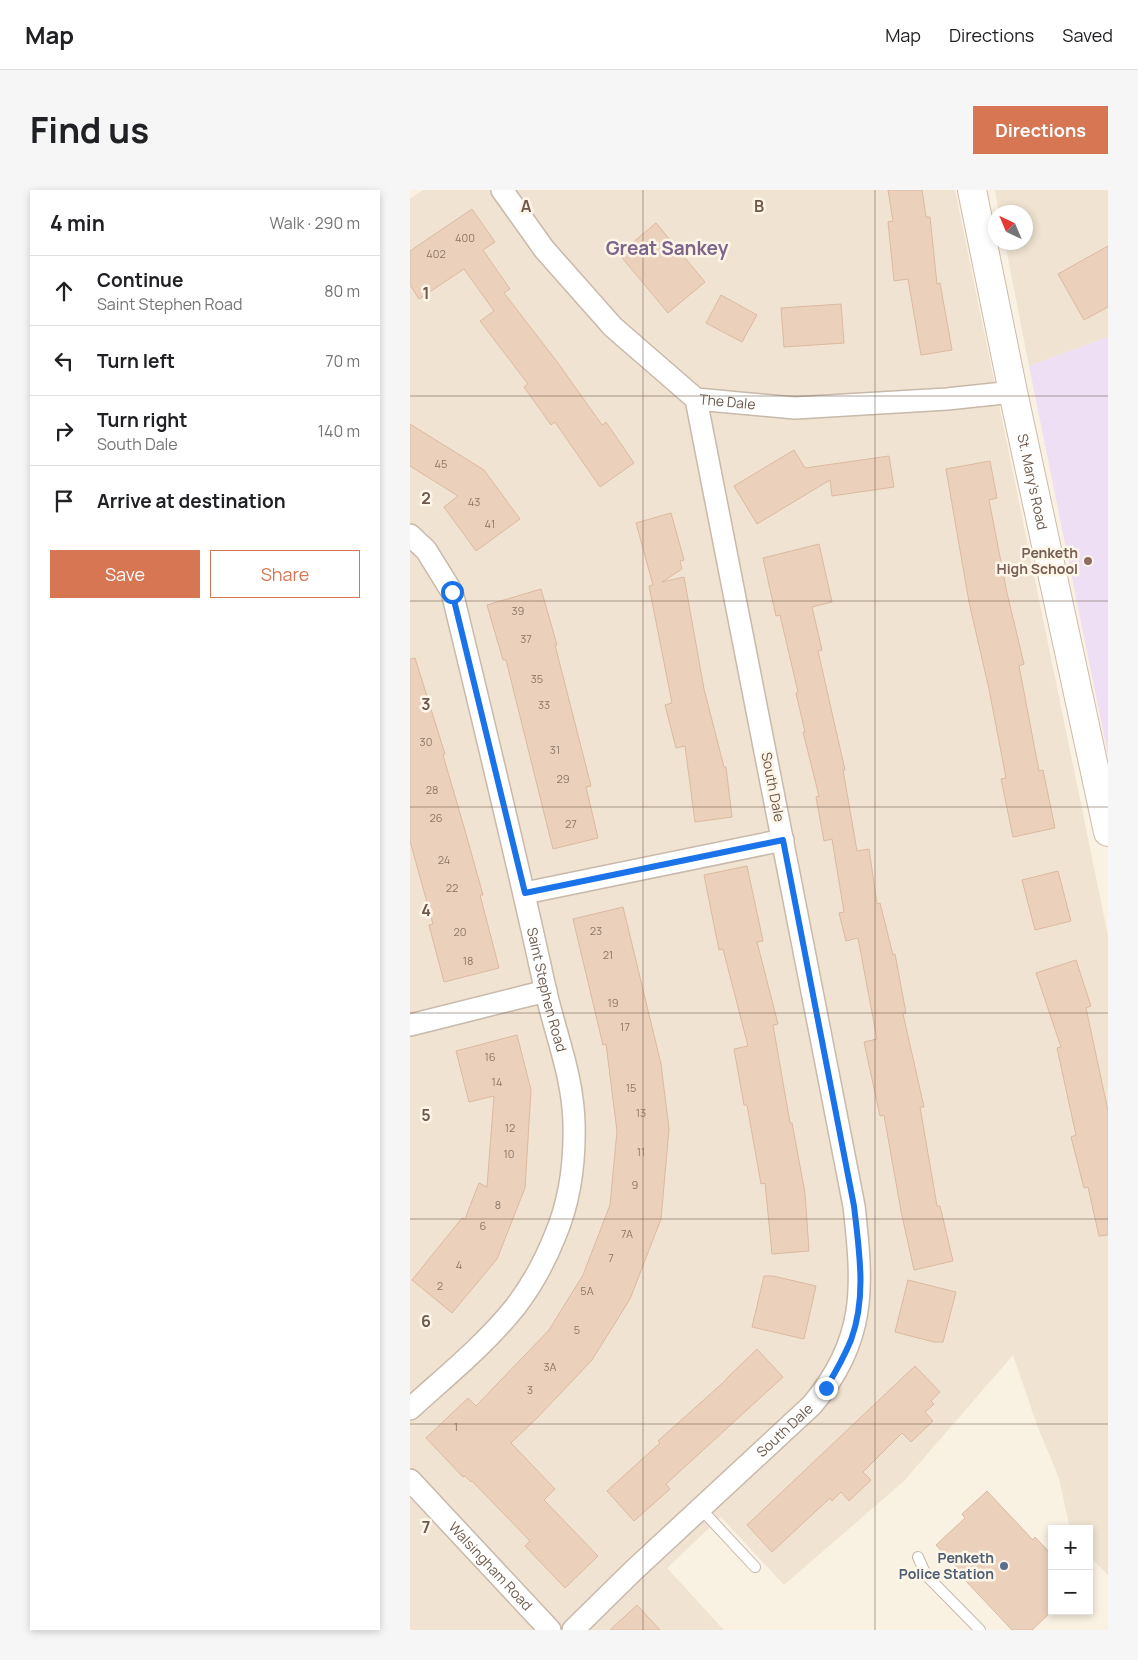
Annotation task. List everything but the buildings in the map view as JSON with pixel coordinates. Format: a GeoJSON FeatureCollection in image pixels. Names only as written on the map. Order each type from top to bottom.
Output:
{"type":"FeatureCollection","features":[{"type":"Feature","properties":{"kind":"street","name":"The Dale"},"geometry":{"type":"LineString","coordinates":[[502,190],[544,249],[613,327],[696,398],[795,408],[1013,392]]}},
{"type":"Feature","properties":{"kind":"street","name":"St. Mary's Road"},"geometry":{"type":"LineString","coordinates":[[972,190],[1013,392],[1108,832]]}},
{"type":"Feature","properties":{"kind":"street","name":"South Dale"},"geometry":{"type":"LineString","coordinates":[[573,1630],[634,1570],[812,1405],[826,1388],[851,1340],[858,1316],[860,1284],[854,1206],[696,398]]}},
{"type":"Feature","properties":{"kind":"street","name":"Saint Stephen Road"},"geometry":{"type":"LineString","coordinates":[[410,535],[426,550],[452,592],[525,893],[546,991],[570,1082],[574,1122],[573,1162],[567,1199],[556,1234],[538,1273],[517,1305],[487,1339],[410,1409]]}},
{"type":"Feature","properties":{"kind":"street"},"geometry":{"type":"LineString","coordinates":[[525,893],[783,840]]}},
{"type":"Feature","properties":{"kind":"street"},"geometry":{"type":"LineString","coordinates":[[410,1025],[546,991]]}},
{"type":"Feature","properties":{"kind":"street","name":"Walsingham Road"},"geometry":{"type":"LineString","coordinates":[[410,1480],[550,1630]]}},
{"type":"Feature","properties":{"kind":"lane"},"geometry":{"type":"LineString","coordinates":[[701,1509],[755,1567]]}},
{"type":"Feature","properties":{"kind":"lane"},"geometry":{"type":"LineString","coordinates":[[918,1557],[926,1575],[980,1630]]}},
{"type":"Feature","properties":{"kind":"shaded area"},"geometry":{"type":"Polygon","coordinates":[[[423,190],[955,190],[1108,936],[1108,1575],[1093,1560],[1093,1525],[1069,1525],[1059,1478],[1037,1425],[1013,1355],[904,1481],[784,1585],[721,1517],[667,1568],[724,1630],[410,1630],[410,199],[423,190]]]}},
{"type":"Feature","properties":{"kind":"shaded area"},"geometry":{"type":"Polygon","coordinates":[[[995,190],[1108,190],[1108,337],[1029,366],[1006,250],[1033,250],[1033,205],[998,205],[995,190]]]}},
{"type":"Feature","properties":{"kind":"shaded area","name":"Penketh High School"},"geometry":{"type":"Polygon","coordinates":[[[1108,337],[1108,755],[1029,366],[1108,337]]]}},
{"type":"Feature","properties":{"kind":"place","name":"Penketh High School"},"geometry":{"type":"Point","coordinates":[1088,561]}},
{"type":"Feature","properties":{"kind":"place","name":"Penketh Police Station"},"geometry":{"type":"Point","coordinates":[1004,1566]}},
{"type":"Feature","properties":{"kind":"district","name":"Great Sankey"},"geometry":{"type":"Point","coordinates":[667,248]}},
{"type":"Feature","properties":{"kind":"route"},"geometry":{"type":"LineString","coordinates":[[452,592],[525,893],[783,840],[854,1206],[858,1247],[860,1284],[858,1316],[851,1340],[826,1388]]}}]}
